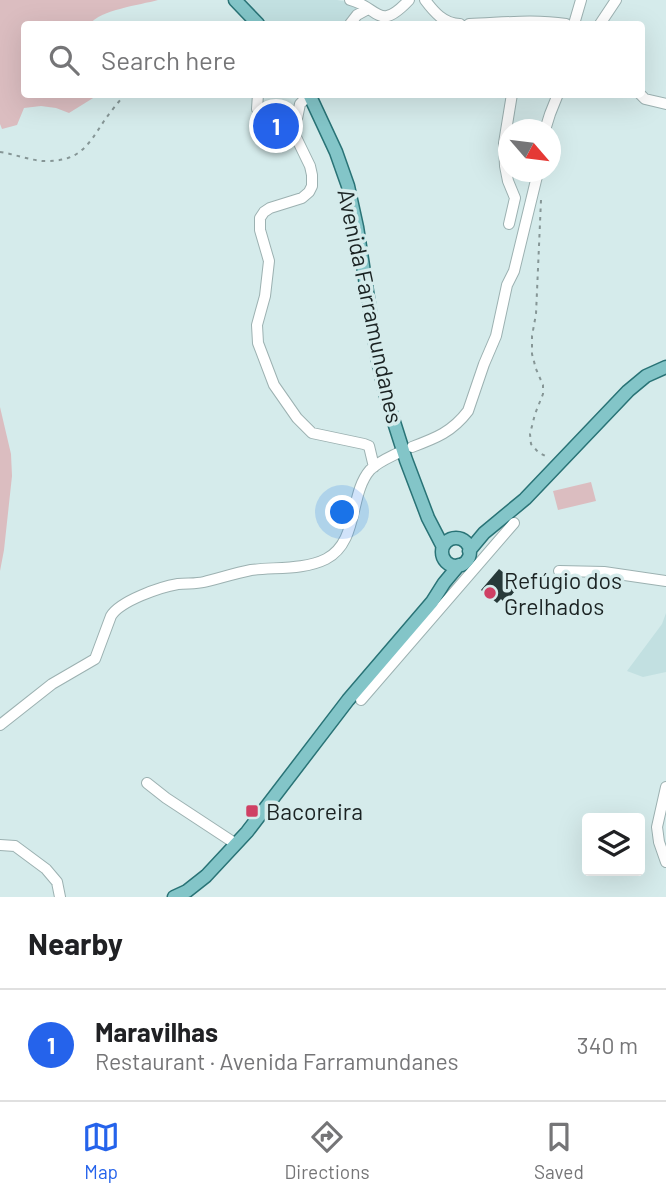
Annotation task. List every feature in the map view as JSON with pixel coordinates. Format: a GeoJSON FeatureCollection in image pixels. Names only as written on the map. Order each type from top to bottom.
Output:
{"type":"FeatureCollection","features":[{"type":"Feature","properties":{"kind":"main road"},"geometry":{"type":"LineString","coordinates":[[235,0],[255,21]]}},
{"type":"Feature","properties":{"kind":"main road","name":"Avenida Farramundanes"},"geometry":{"type":"LineString","coordinates":[[310,98],[336,152],[348,187],[357,227],[377,356],[398,446],[428,518],[450,546]]}},
{"type":"Feature","properties":{"kind":"main road"},"geometry":{"type":"LineString","coordinates":[[174,897],[187,891],[206,876],[236,844],[348,700],[466,561],[484,533],[525,499],[628,391],[646,376],[666,367]]}},
{"type":"Feature","properties":{"kind":"main road"},"geometry":{"type":"LineString","coordinates":[[450,546],[495,525]]}},
{"type":"Feature","properties":{"kind":"main road"},"geometry":{"type":"LineString","coordinates":[[450,546],[450,565],[466,561]]}},
{"type":"Feature","properties":{"kind":"main road"},"geometry":{"type":"LineString","coordinates":[[450,546],[468,546],[466,561]]}},
{"type":"Feature","properties":{"kind":"main road"},"geometry":{"type":"LineString","coordinates":[[441,588],[450,546]]}},
{"type":"Feature","properties":{"kind":"street"},"geometry":{"type":"LineString","coordinates":[[350,0],[359,2],[378,16],[389,16],[410,0]]}},
{"type":"Feature","properties":{"kind":"street"},"geometry":{"type":"LineString","coordinates":[[425,0],[446,21]]}},
{"type":"Feature","properties":{"kind":"street"},"geometry":{"type":"LineString","coordinates":[[575,21],[581,0]]}},
{"type":"Feature","properties":{"kind":"street"},"geometry":{"type":"LineString","coordinates":[[602,21],[616,0]]}},
{"type":"Feature","properties":{"kind":"street"},"geometry":{"type":"LineString","coordinates":[[352,21],[368,9]]}},
{"type":"Feature","properties":{"kind":"street"},"geometry":{"type":"LineString","coordinates":[[510,21],[545,21]]}},
{"type":"Feature","properties":{"kind":"street"},"geometry":{"type":"LineString","coordinates":[[257,109],[258,98]]}},
{"type":"Feature","properties":{"kind":"street"},"geometry":{"type":"LineString","coordinates":[[306,98],[300,104],[294,133],[310,166],[312,186],[302,198],[270,208],[260,218],[260,230],[269,261],[265,296],[257,325],[258,343],[274,385],[297,418],[312,433],[369,446],[374,467]]}},
{"type":"Feature","properties":{"kind":"street"},"geometry":{"type":"LineString","coordinates":[[509,119],[512,98]]}},
{"type":"Feature","properties":{"kind":"street"},"geometry":{"type":"LineString","coordinates":[[548,119],[556,98]]}},
{"type":"Feature","properties":{"kind":"street"},"geometry":{"type":"LineString","coordinates":[[644,98],[666,104]]}},
{"type":"Feature","properties":{"kind":"street"},"geometry":{"type":"LineString","coordinates":[[509,182],[515,198],[509,224]]}},
{"type":"Feature","properties":{"kind":"street"},"geometry":{"type":"LineString","coordinates":[[412,447],[445,434],[468,411],[500,324],[507,285],[514,271],[536,195],[537,182]]}},
{"type":"Feature","properties":{"kind":"street"},"geometry":{"type":"LineString","coordinates":[[514,192],[536,195]]}},
{"type":"Feature","properties":{"kind":"street"},"geometry":{"type":"LineString","coordinates":[[0,725],[52,684],[95,659],[111,616],[124,604],[176,584],[200,583],[249,571],[308,564],[326,559],[338,550],[351,526],[363,482],[370,471],[398,446]]}},
{"type":"Feature","properties":{"kind":"street"},"geometry":{"type":"LineString","coordinates":[[361,700],[466,561],[479,563],[514,523]]}},
{"type":"Feature","properties":{"kind":"street"},"geometry":{"type":"LineString","coordinates":[[559,572],[604,572],[666,581]]}},
{"type":"Feature","properties":{"kind":"street"},"geometry":{"type":"LineString","coordinates":[[147,783],[236,844]]}},
{"type":"Feature","properties":{"kind":"street"},"geometry":{"type":"LineString","coordinates":[[666,787],[657,827],[666,862]]}},
{"type":"Feature","properties":{"kind":"street"},"geometry":{"type":"LineString","coordinates":[[0,845],[15,846],[46,869],[57,882],[60,897]]}},
{"type":"Feature","properties":{"kind":"path"},"geometry":{"type":"LineString","coordinates":[[0,152],[42,161],[62,159],[80,153],[122,98]]}},
{"type":"Feature","properties":{"kind":"path"},"geometry":{"type":"LineString","coordinates":[[536,195],[536,314],[532,354],[543,385],[543,394],[530,434],[531,444],[538,452],[558,464]]}},
{"type":"Feature","properties":{"kind":"shaded area"},"geometry":{"type":"Polygon","coordinates":[[[0,0],[158,0],[111,12],[93,21],[21,21],[21,98],[93,98],[69,113],[41,106],[24,108],[17,125],[2,129],[0,0]]]}},
{"type":"Feature","properties":{"kind":"shaded area"},"geometry":{"type":"Polygon","coordinates":[[[243,0],[337,0],[359,4],[366,9],[352,21],[262,21],[243,0]]]}},
{"type":"Feature","properties":{"kind":"shaded area"},"geometry":{"type":"Polygon","coordinates":[[[0,407],[11,454],[12,476],[0,571],[0,407]]]}},
{"type":"Feature","properties":{"kind":"shaded area"},"geometry":{"type":"Polygon","coordinates":[[[591,482],[596,501],[558,510],[553,491],[591,482]]]}},
{"type":"Feature","properties":{"kind":"shaded area"},"geometry":{"type":"Polygon","coordinates":[[[666,613],[666,672],[643,677],[627,671],[662,624],[666,613]]]}},
{"type":"Feature","properties":{"kind":"building"},"geometry":{"type":"Polygon","coordinates":[[[285,107],[295,108],[292,136],[254,135],[256,118],[265,119],[265,127],[268,127],[269,122],[281,123],[285,107]]]}},
{"type":"Feature","properties":{"kind":"building"},"geometry":{"type":"Polygon","coordinates":[[[499,569],[515,582],[511,587],[515,591],[505,603],[501,599],[497,603],[481,590],[499,569]]]}},
{"type":"Feature","properties":{"kind":"place","name":"Maravilhas"},"geometry":{"type":"Point","coordinates":[276,126]}},
{"type":"Feature","properties":{"kind":"place","name":"Refúgio dos Grelhados"},"geometry":{"type":"Point","coordinates":[490,593]}},
{"type":"Feature","properties":{"kind":"place","name":"Bacoreira"},"geometry":{"type":"Point","coordinates":[252,811]}}]}
